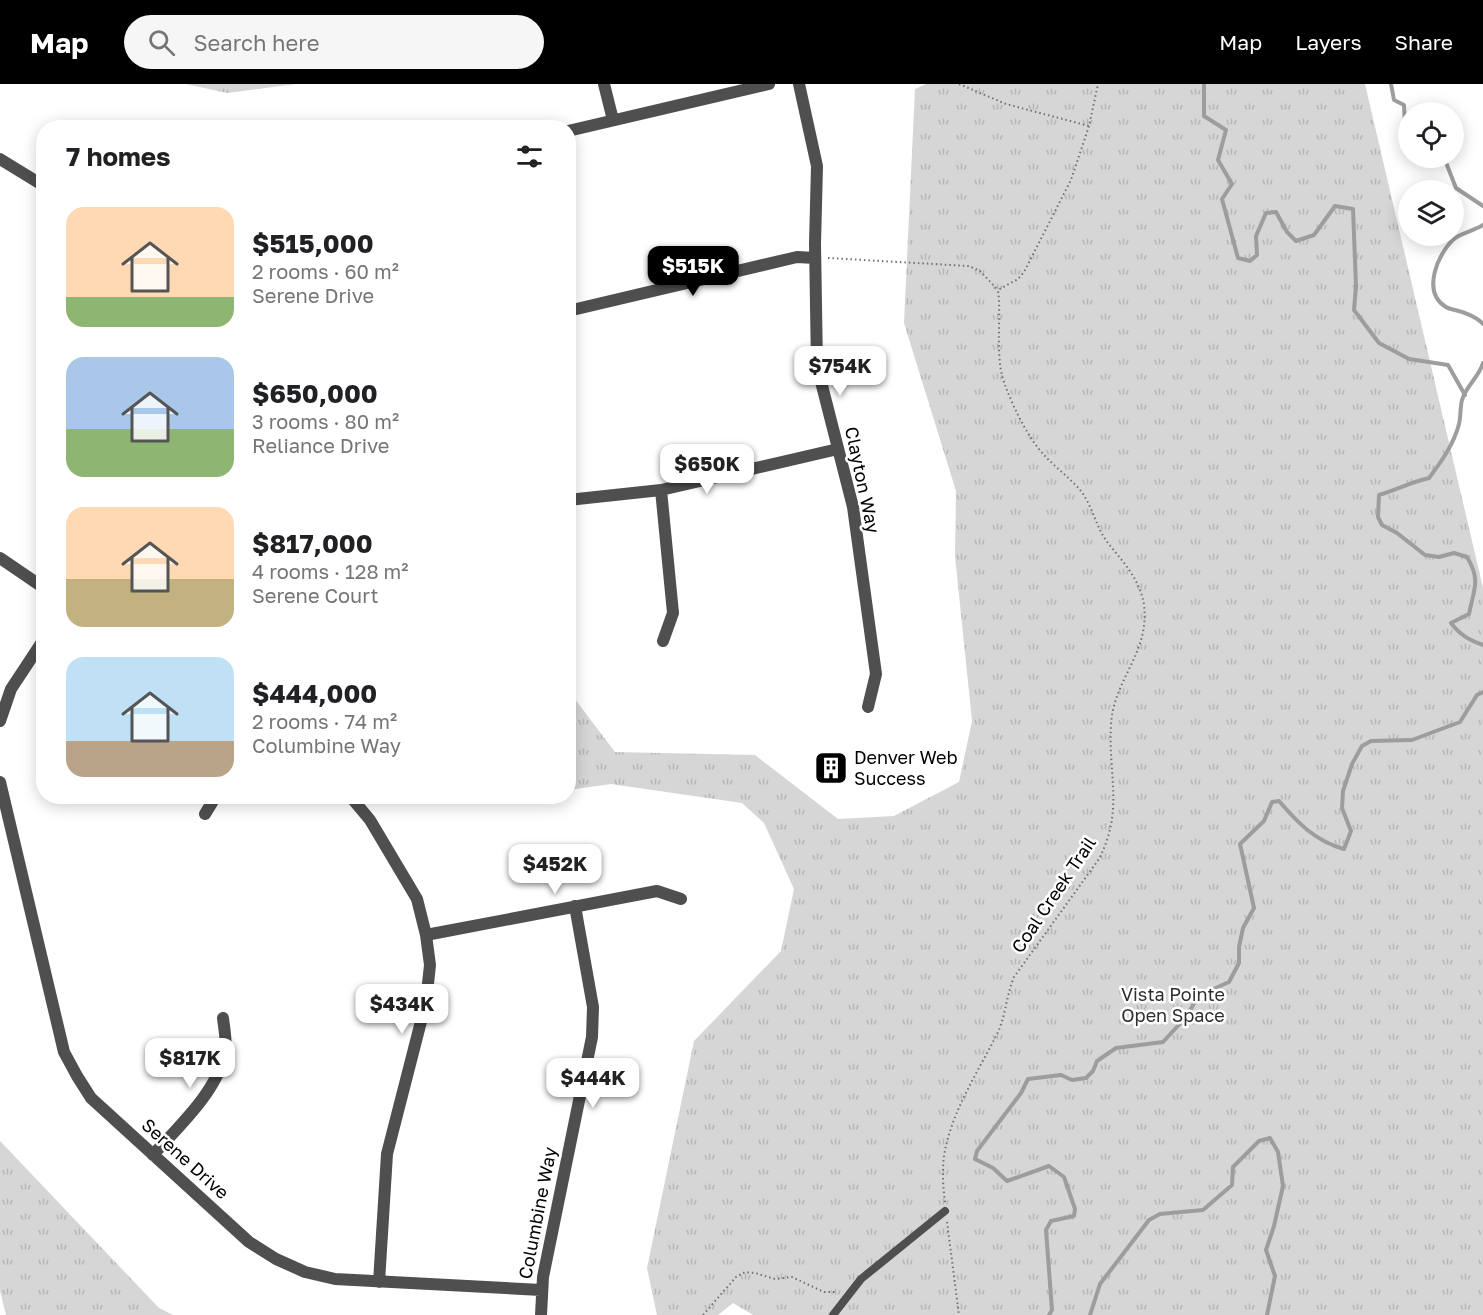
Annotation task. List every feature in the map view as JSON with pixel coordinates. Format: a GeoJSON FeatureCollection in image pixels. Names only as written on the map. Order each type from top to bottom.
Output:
{"type":"FeatureCollection","features":[{"type":"Feature","properties":{"kind":"street"},"geometry":{"type":"LineString","coordinates":[[604,84],[613,120]]}},
{"type":"Feature","properties":{"kind":"street"},"geometry":{"type":"LineString","coordinates":[[576,129],[769,84]]}},
{"type":"Feature","properties":{"kind":"street","name":"Clayton Way"},"geometry":{"type":"LineString","coordinates":[[799,84],[818,166],[815,258],[817,366],[853,507],[876,674],[868,706]]}},
{"type":"Feature","properties":{"kind":"street"},"geometry":{"type":"LineString","coordinates":[[0,159],[36,181]]}},
{"type":"Feature","properties":{"kind":"street"},"geometry":{"type":"LineString","coordinates":[[576,308],[797,257],[815,258]]}},
{"type":"Feature","properties":{"kind":"street"},"geometry":{"type":"LineString","coordinates":[[576,499],[662,490],[838,449]]}},
{"type":"Feature","properties":{"kind":"street"},"geometry":{"type":"LineString","coordinates":[[662,490],[673,613],[663,641]]}},
{"type":"Feature","properties":{"kind":"street"},"geometry":{"type":"LineString","coordinates":[[0,558],[36,583]]}},
{"type":"Feature","properties":{"kind":"street"},"geometry":{"type":"LineString","coordinates":[[0,722],[11,689],[36,651]]}},
{"type":"Feature","properties":{"kind":"street","name":"Serene Drive"},"geometry":{"type":"LineString","coordinates":[[0,782],[64,1052],[91,1098],[249,1242],[276,1259],[305,1272],[325,1277],[379,1282],[542,1290]]}},
{"type":"Feature","properties":{"kind":"street"},"geometry":{"type":"LineString","coordinates":[[205,814],[211,804]]}},
{"type":"Feature","properties":{"kind":"street"},"geometry":{"type":"LineString","coordinates":[[357,804],[370,820],[417,899],[426,935],[429,965],[426,1002],[387,1154],[379,1282]]}},
{"type":"Feature","properties":{"kind":"street"},"geometry":{"type":"LineString","coordinates":[[426,935],[657,891],[681,899]]}},
{"type":"Feature","properties":{"kind":"street","name":"Columbine Way"},"geometry":{"type":"LineString","coordinates":[[541,1315],[542,1290],[592,1037],[593,1007],[575,906]]}},
{"type":"Feature","properties":{"kind":"street"},"geometry":{"type":"LineString","coordinates":[[153,1155],[191,1113],[215,1080],[226,1051],[223,1018]]}},
{"type":"Feature","properties":{"kind":"lane"},"geometry":{"type":"LineString","coordinates":[[833,1315],[861,1279],[945,1211]]}},
{"type":"Feature","properties":{"kind":"path"},"geometry":{"type":"LineString","coordinates":[[959,84],[1006,104],[1089,126]]}},
{"type":"Feature","properties":{"kind":"path"},"geometry":{"type":"LineString","coordinates":[[828,258],[969,266],[980,271],[998,290],[1018,279],[1029,264],[1071,180],[1089,126],[1098,84]]}},
{"type":"Feature","properties":{"kind":"path","name":"Coal Creek Trail"},"geometry":{"type":"LineString","coordinates":[[959,1315],[945,1211],[944,1157],[949,1136],[955,1116],[997,1034],[1005,1012],[1007,993],[1014,977],[1099,859],[1106,844],[1113,820],[1114,803],[1111,734],[1113,715],[1120,688],[1137,656],[1145,629],[1143,603],[1134,576],[1122,558],[1106,541],[1081,491],[1035,444],[1005,384],[1001,369],[998,290]]}},
{"type":"Feature","properties":{"kind":"path"},"geometry":{"type":"LineString","coordinates":[[703,1315],[736,1277],[745,1272],[775,1279],[792,1277],[824,1292],[841,1292]]}},
{"type":"Feature","properties":{"kind":"green space"},"geometry":{"type":"Polygon","coordinates":[[[186,84],[296,84],[227,93],[186,84]]]}},
{"type":"Feature","properties":{"kind":"green space","name":"Vista Pointe Open Space"},"geometry":{"type":"Polygon","coordinates":[[[926,84],[1365,84],[1398,225],[1398,246],[1403,246],[1483,588],[1483,1315],[753,1315],[733,1303],[718,1315],[657,1315],[647,1268],[694,1041],[781,951],[794,889],[764,823],[742,803],[611,784],[576,789],[576,701],[615,752],[755,755],[838,819],[894,816],[959,782],[972,721],[955,556],[956,491],[904,323],[915,89],[926,84]]]}},
{"type":"Feature","properties":{"kind":"green space"},"geometry":{"type":"Polygon","coordinates":[[[0,1141],[159,1308],[173,1315],[6,1315],[0,1291],[0,1141]]]}},
{"type":"Feature","properties":{"kind":"waterway"},"geometry":{"type":"LineString","coordinates":[[1204,84],[1204,116],[1226,130],[1218,160],[1232,184],[1222,199],[1238,258],[1250,261],[1257,255],[1256,236],[1266,213],[1276,212],[1287,232],[1296,241],[1314,235],[1335,206],[1353,209],[1356,286],[1354,310],[1379,343],[1409,359],[1448,365],[1465,395]]}},
{"type":"Feature","properties":{"kind":"waterway"},"geometry":{"type":"LineString","coordinates":[[1391,84],[1394,100],[1398,102]]}},
{"type":"Feature","properties":{"kind":"waterway"},"geometry":{"type":"LineString","coordinates":[[1448,168],[1456,188],[1483,206]]}},
{"type":"Feature","properties":{"kind":"waterway"},"geometry":{"type":"LineString","coordinates":[[1483,225],[1457,237],[1448,245],[1438,263],[1433,283],[1434,292],[1446,307],[1470,315],[1483,324]]}},
{"type":"Feature","properties":{"kind":"waterway"},"geometry":{"type":"LineString","coordinates":[[1483,363],[1464,395],[1457,431],[1438,466],[1429,478],[1379,495],[1378,517],[1382,525],[1397,533],[1425,555],[1439,557],[1454,553],[1467,557],[1475,579],[1469,614],[1451,623],[1465,637],[1483,645]]}},
{"type":"Feature","properties":{"kind":"waterway"},"geometry":{"type":"LineString","coordinates":[[1049,1315],[1052,1310],[1046,1230],[1051,1221],[1074,1216],[1075,1209],[1064,1177],[1049,1166],[1007,1181],[993,1168],[975,1159],[977,1151],[1021,1093],[1028,1079],[1061,1075],[1072,1080],[1086,1078],[1093,1071],[1097,1061],[1116,1048],[1163,1042],[1187,1016],[1198,996],[1229,982],[1239,963],[1239,947],[1243,928],[1254,908],[1240,844],[1264,821],[1272,802],[1279,801],[1300,824],[1316,836],[1344,849],[1351,831],[1342,808],[1343,791],[1352,764],[1362,746],[1371,741],[1412,740],[1460,722],[1477,695],[1483,692]]}},
{"type":"Feature","properties":{"kind":"waterway"},"geometry":{"type":"LineString","coordinates":[[1090,1315],[1100,1284],[1149,1220],[1160,1214],[1203,1210],[1232,1185],[1233,1167],[1259,1141],[1270,1138],[1278,1152],[1283,1186],[1266,1250],[1275,1276],[1267,1315]]}},
{"type":"Feature","properties":{"kind":"place","name":"Denver Web Success"},"geometry":{"type":"Point","coordinates":[831,768]}}]}
